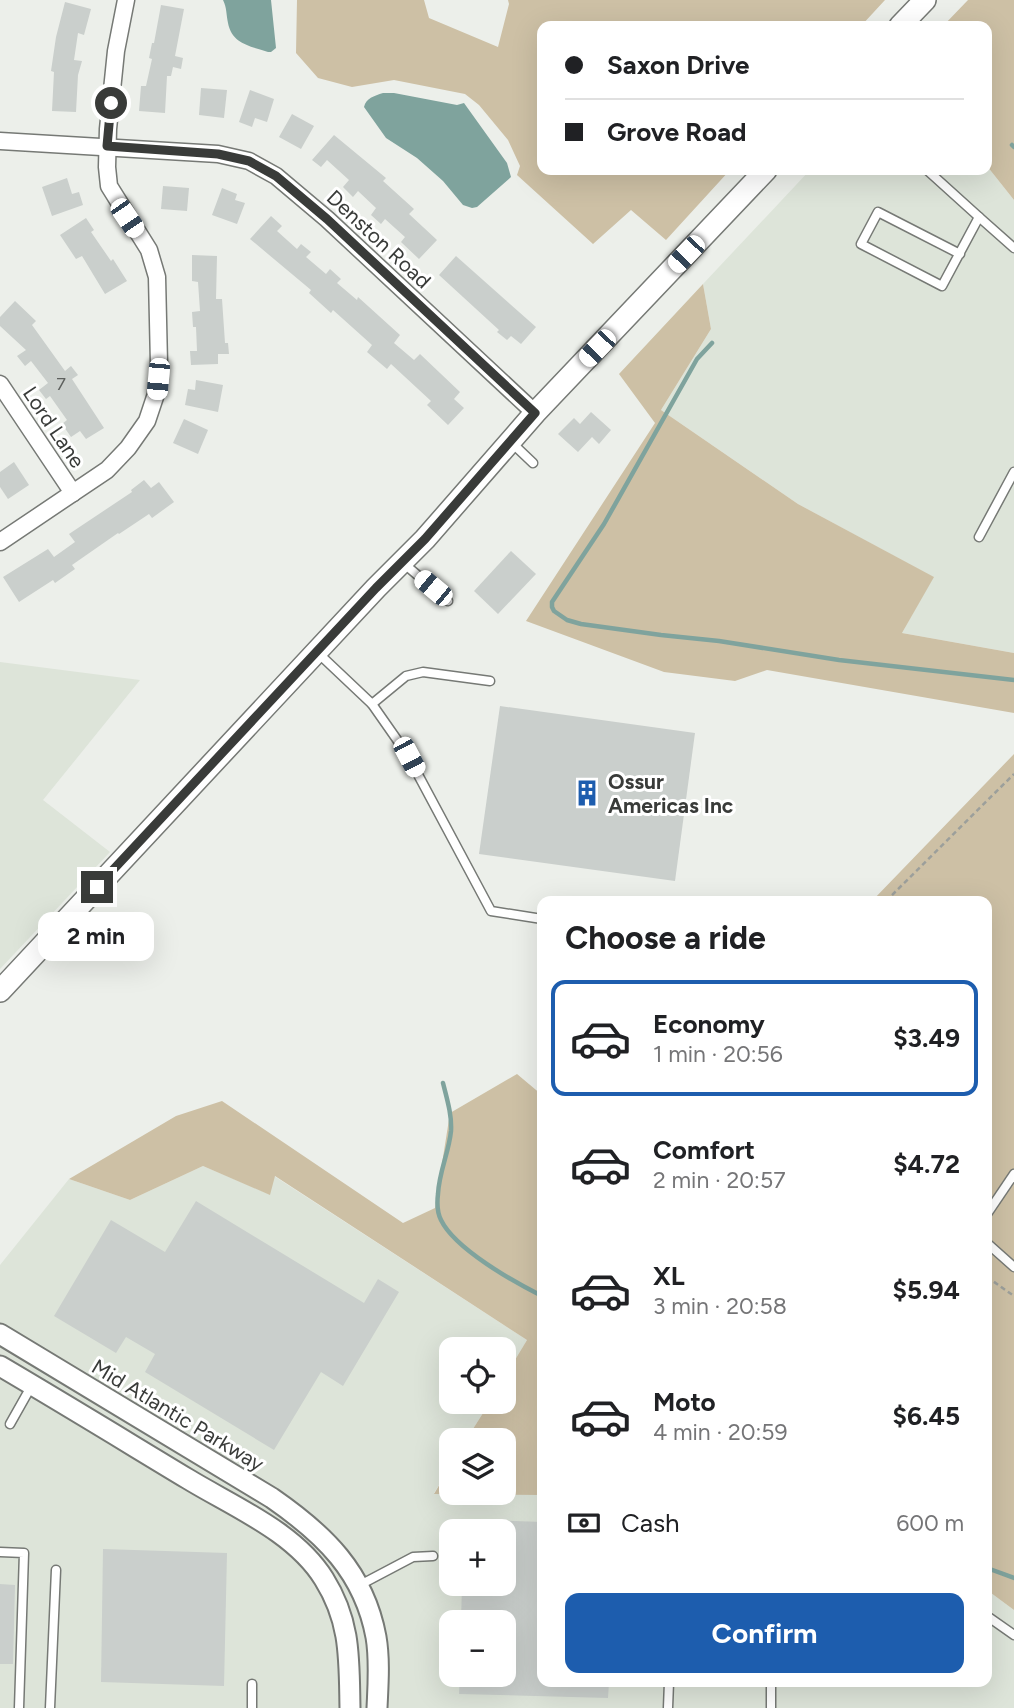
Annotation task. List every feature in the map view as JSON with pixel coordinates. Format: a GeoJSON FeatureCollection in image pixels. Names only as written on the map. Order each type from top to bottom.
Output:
{"type":"FeatureCollection","features":[{"type":"Feature","properties":{"kind":"main road"},"geometry":{"type":"LineString","coordinates":[[905,21],[925,0]]}},
{"type":"Feature","properties":{"kind":"main road"},"geometry":{"type":"LineString","coordinates":[[4,981],[425,539],[509,441],[761,175]]}},
{"type":"Feature","properties":{"kind":"street"},"geometry":{"type":"LineString","coordinates":[[0,542],[107,470],[147,421],[156,394],[159,352],[157,277],[149,250],[109,187],[107,146],[116,51],[126,0]]}},
{"type":"Feature","properties":{"kind":"street","name":"Denston Road"},"geometry":{"type":"LineString","coordinates":[[0,141],[218,154],[249,161],[276,176],[327,219],[535,413]]}},
{"type":"Feature","properties":{"kind":"street","name":"Lord Lane"},"geometry":{"type":"LineString","coordinates":[[0,384],[73,493]]}},
{"type":"Feature","properties":{"kind":"street","name":"Mid Atlantic Parkway"},"geometry":{"type":"LineString","coordinates":[[0,1334],[272,1498],[328,1541],[358,1586],[376,1638],[377,1708]]}},
{"type":"Feature","properties":{"kind":"street"},"geometry":{"type":"LineString","coordinates":[[0,1366],[255,1519],[310,1558],[325,1581],[346,1630],[351,1708]]}},
{"type":"Feature","properties":{"kind":"lane"},"geometry":{"type":"LineString","coordinates":[[933,175],[1014,248]]}},
{"type":"Feature","properties":{"kind":"lane"},"geometry":{"type":"LineString","coordinates":[[960,254],[878,212],[861,244],[942,286],[960,254],[979,217]]}},
{"type":"Feature","properties":{"kind":"lane"},"geometry":{"type":"LineString","coordinates":[[509,441],[533,463]]}},
{"type":"Feature","properties":{"kind":"lane"},"geometry":{"type":"LineString","coordinates":[[979,537],[1014,472]]}},
{"type":"Feature","properties":{"kind":"lane"},"geometry":{"type":"LineString","coordinates":[[402,562],[448,601]]}},
{"type":"Feature","properties":{"kind":"lane"},"geometry":{"type":"LineString","coordinates":[[317,652],[372,704],[407,754],[491,911],[537,918]]}},
{"type":"Feature","properties":{"kind":"lane"},"geometry":{"type":"LineString","coordinates":[[372,704],[406,676],[423,672],[490,681]]}},
{"type":"Feature","properties":{"kind":"lane"},"geometry":{"type":"LineString","coordinates":[[992,1207],[1014,1174]]}},
{"type":"Feature","properties":{"kind":"lane"},"geometry":{"type":"LineString","coordinates":[[992,1247],[1014,1267]]}},
{"type":"Feature","properties":{"kind":"lane"},"geometry":{"type":"LineString","coordinates":[[10,1424],[32,1385]]}},
{"type":"Feature","properties":{"kind":"lane"},"geometry":{"type":"LineString","coordinates":[[310,1558],[328,1541]]}},
{"type":"Feature","properties":{"kind":"lane"},"geometry":{"type":"LineString","coordinates":[[0,1552],[23,1553],[19,1708]]}},
{"type":"Feature","properties":{"kind":"lane"},"geometry":{"type":"LineString","coordinates":[[358,1586],[413,1557],[433,1556]]}},
{"type":"Feature","properties":{"kind":"lane"},"geometry":{"type":"LineString","coordinates":[[50,1708],[56,1570]]}},
{"type":"Feature","properties":{"kind":"lane"},"geometry":{"type":"LineString","coordinates":[[992,1620],[1014,1635]]}},
{"type":"Feature","properties":{"kind":"lane"},"geometry":{"type":"LineString","coordinates":[[252,1684],[252,1708]]}},
{"type":"Feature","properties":{"kind":"lane"},"geometry":{"type":"LineString","coordinates":[[668,1708],[669,1687]]}},
{"type":"Feature","properties":{"kind":"lane"},"geometry":{"type":"LineString","coordinates":[[771,1687],[771,1708]]}},
{"type":"Feature","properties":{"kind":"path"},"geometry":{"type":"LineString","coordinates":[[891,896],[1014,774]]}},
{"type":"Feature","properties":{"kind":"path"},"geometry":{"type":"LineString","coordinates":[[992,1281],[1014,1296]]}},
{"type":"Feature","properties":{"kind":"shaded area"},"geometry":{"type":"Polygon","coordinates":[[[297,0],[424,0],[429,18],[498,47],[508,0],[885,0],[866,21],[537,21],[537,175],[725,175],[666,240],[631,210],[593,244],[517,175],[520,166],[508,140],[479,105],[465,94],[394,80],[352,87],[318,78],[296,53],[297,0]]]}},
{"type":"Feature","properties":{"kind":"shaded area"},"geometry":{"type":"Polygon","coordinates":[[[968,0],[1014,0],[1014,200],[992,172],[992,21],[948,21],[968,0]]]}},
{"type":"Feature","properties":{"kind":"shaded area"},"geometry":{"type":"Polygon","coordinates":[[[992,172],[1014,200],[1014,653],[902,633],[933,577],[798,504],[661,410],[711,329],[703,284],[805,175],[992,175],[992,172]]]}},
{"type":"Feature","properties":{"kind":"shaded area"},"geometry":{"type":"Polygon","coordinates":[[[703,284],[711,329],[661,410],[798,504],[934,577],[902,633],[1014,653],[1014,713],[767,670],[735,681],[664,672],[526,621],[655,423],[619,374],[703,284]]]}},
{"type":"Feature","properties":{"kind":"shaded area"},"geometry":{"type":"Polygon","coordinates":[[[0,662],[140,680],[43,800],[110,852],[0,969],[0,662]]]}},
{"type":"Feature","properties":{"kind":"shaded area"},"geometry":{"type":"Polygon","coordinates":[[[1014,754],[1014,1610],[992,1594],[992,896],[877,896],[1014,754]]]}},
{"type":"Feature","properties":{"kind":"shaded area"},"geometry":{"type":"Polygon","coordinates":[[[517,1074],[537,1091],[537,1495],[516,1495],[516,1428],[474,1428],[482,1414],[516,1414],[516,1358],[527,1340],[275,1176],[270,1195],[203,1166],[130,1200],[69,1179],[176,1116],[222,1101],[403,1223],[435,1208],[450,1113],[517,1074]]]}},
{"type":"Feature","properties":{"kind":"shaded area"},"geometry":{"type":"Polygon","coordinates":[[[203,1166],[269,1194],[274,1176],[527,1340],[516,1358],[516,1337],[439,1337],[439,1414],[482,1414],[474,1428],[439,1428],[439,1485],[434,1493],[439,1493],[439,1505],[516,1505],[516,1495],[537,1495],[537,1687],[992,1687],[992,1594],[1014,1610],[1014,1708],[0,1708],[0,1265],[69,1179],[130,1200],[203,1166]]]}},
{"type":"Feature","properties":{"kind":"water"},"geometry":{"type":"Polygon","coordinates":[[[223,0],[271,0],[276,48],[268,52],[248,46],[233,36],[223,0]]]}},
{"type":"Feature","properties":{"kind":"water"},"geometry":{"type":"Polygon","coordinates":[[[383,93],[457,105],[464,103],[507,163],[511,177],[477,207],[463,205],[443,181],[417,158],[386,138],[364,107],[369,99],[383,93]]]}},
{"type":"Feature","properties":{"kind":"building"},"geometry":{"type":"Polygon","coordinates":[[[65,2],[91,9],[84,35],[78,33],[74,60],[82,61],[78,75],[76,112],[52,111],[54,72],[51,71],[65,2]]]}},
{"type":"Feature","properties":{"kind":"building"},"geometry":{"type":"Polygon","coordinates":[[[161,5],[184,9],[175,56],[183,58],[181,69],[173,67],[171,76],[167,76],[165,113],[139,111],[141,86],[146,86],[152,59],[149,58],[161,5]]]}},
{"type":"Feature","properties":{"kind":"building"},"geometry":{"type":"Polygon","coordinates":[[[201,88],[227,90],[224,118],[199,115],[201,88]]]}},
{"type":"Feature","properties":{"kind":"building"},"geometry":{"type":"Polygon","coordinates":[[[250,90],[274,99],[267,122],[255,118],[252,127],[239,122],[250,90]]]}},
{"type":"Feature","properties":{"kind":"building"},"geometry":{"type":"Polygon","coordinates":[[[292,114],[314,126],[301,149],[279,137],[292,114]]]}},
{"type":"Feature","properties":{"kind":"building"},"geometry":{"type":"Polygon","coordinates":[[[334,135],[386,178],[383,181],[414,209],[409,214],[437,240],[419,259],[401,242],[405,237],[385,219],[381,224],[371,215],[376,208],[358,191],[353,197],[343,187],[349,180],[327,160],[321,167],[312,160],[334,135]]]}},
{"type":"Feature","properties":{"kind":"building"},"geometry":{"type":"Polygon","coordinates":[[[67,178],[72,194],[79,192],[83,205],[52,216],[42,187],[67,178]]]}},
{"type":"Feature","properties":{"kind":"building"},"geometry":{"type":"Polygon","coordinates":[[[163,186],[189,188],[187,211],[161,209],[163,186]]]}},
{"type":"Feature","properties":{"kind":"building"},"geometry":{"type":"Polygon","coordinates":[[[222,188],[237,194],[235,200],[245,203],[237,224],[212,215],[222,188]]]}},
{"type":"Feature","properties":{"kind":"building"},"geometry":{"type":"Polygon","coordinates":[[[271,216],[282,226],[277,231],[297,249],[301,244],[311,252],[306,257],[326,274],[330,269],[341,279],[337,283],[357,300],[358,297],[400,335],[394,343],[414,360],[420,354],[460,392],[454,399],[464,408],[448,425],[427,405],[431,401],[391,364],[387,369],[367,352],[372,345],[333,310],[331,313],[309,293],[311,290],[250,239],[271,216]]]}},
{"type":"Feature","properties":{"kind":"building"},"geometry":{"type":"Polygon","coordinates":[[[86,218],[94,230],[91,232],[127,281],[105,294],[82,256],[76,259],[60,235],[86,218]]]}},
{"type":"Feature","properties":{"kind":"building"},"geometry":{"type":"Polygon","coordinates":[[[192,255],[217,256],[216,299],[222,299],[225,343],[228,343],[229,354],[218,354],[218,364],[191,365],[190,351],[197,351],[192,312],[200,311],[198,282],[192,281],[192,255]]]}},
{"type":"Feature","properties":{"kind":"building"},"geometry":{"type":"Polygon","coordinates":[[[456,256],[536,327],[521,344],[511,336],[507,340],[497,332],[499,330],[439,275],[456,256]]]}},
{"type":"Feature","properties":{"kind":"building"},"geometry":{"type":"Polygon","coordinates":[[[15,301],[36,321],[32,325],[65,371],[71,366],[78,375],[72,379],[104,428],[86,439],[80,431],[71,437],[62,424],[67,420],[50,396],[46,399],[39,390],[48,383],[31,361],[25,366],[17,356],[26,350],[0,326],[0,317],[15,301]]]}},
{"type":"Feature","properties":{"kind":"building"},"geometry":{"type":"Polygon","coordinates":[[[196,380],[223,385],[218,412],[185,405],[188,389],[195,390],[196,380]]]}},
{"type":"Feature","properties":{"kind":"building"},"geometry":{"type":"Polygon","coordinates":[[[591,412],[611,430],[599,444],[592,437],[578,452],[558,434],[574,418],[580,424],[591,412]]]}},
{"type":"Feature","properties":{"kind":"building"},"geometry":{"type":"Polygon","coordinates":[[[184,419],[208,430],[198,454],[173,443],[184,419]]]}},
{"type":"Feature","properties":{"kind":"building"},"geometry":{"type":"Polygon","coordinates":[[[14,462],[29,485],[8,499],[0,487],[0,472],[14,462]]]}},
{"type":"Feature","properties":{"kind":"building"},"geometry":{"type":"Polygon","coordinates":[[[144,480],[151,488],[159,482],[174,502],[152,518],[149,514],[118,533],[72,565],[75,569],[55,583],[53,580],[19,602],[3,577],[48,549],[54,557],[75,542],[69,534],[132,492],[131,490],[144,480]]]}},
{"type":"Feature","properties":{"kind":"building"},"geometry":{"type":"Polygon","coordinates":[[[511,551],[536,574],[498,614],[474,591],[511,551]]]}},
{"type":"Feature","properties":{"kind":"building","name":"Ossur Americas Inc"},"geometry":{"type":"Polygon","coordinates":[[[500,706],[695,733],[675,881],[479,854],[500,706]]]}},
{"type":"Feature","properties":{"kind":"building"},"geometry":{"type":"Polygon","coordinates":[[[196,1201],[364,1303],[378,1279],[399,1292],[343,1386],[321,1372],[274,1450],[145,1372],[155,1354],[126,1337],[116,1353],[54,1316],[111,1220],[165,1252],[196,1201]]]}},
{"type":"Feature","properties":{"kind":"building"},"geometry":{"type":"Polygon","coordinates":[[[516,1521],[537,1522],[537,1687],[609,1687],[608,1698],[459,1694],[459,1687],[516,1687],[516,1610],[461,1610],[462,1596],[516,1596],[516,1521]]]}},
{"type":"Feature","properties":{"kind":"building"},"geometry":{"type":"Polygon","coordinates":[[[103,1549],[227,1553],[224,1686],[101,1682],[103,1549]]]}},
{"type":"Feature","properties":{"kind":"building"},"geometry":{"type":"Polygon","coordinates":[[[0,1584],[15,1585],[13,1664],[0,1664],[0,1584]]]}},
{"type":"Feature","properties":{"kind":"waterway"},"geometry":{"type":"LineString","coordinates":[[712,343],[697,359],[604,524],[552,602],[554,611],[567,620],[581,624],[719,641],[839,660],[1014,680]]}},
{"type":"Feature","properties":{"kind":"waterway"},"geometry":{"type":"LineString","coordinates":[[443,1083],[451,1125],[439,1186],[438,1207],[441,1220],[448,1231],[472,1253],[537,1293]]}},
{"type":"Feature","properties":{"kind":"waterway"},"geometry":{"type":"LineString","coordinates":[[992,1570],[1014,1578]]}},
{"type":"Feature","properties":{"kind":"place","name":"Ossur Americas Inc"},"geometry":{"type":"Point","coordinates":[587,793]}},
{"type":"Feature","properties":{"kind":"route"},"geometry":{"type":"LineString","coordinates":[[97,887],[425,539],[535,413],[327,219],[276,176],[249,161],[218,154],[107,146],[111,103]]}}]}
